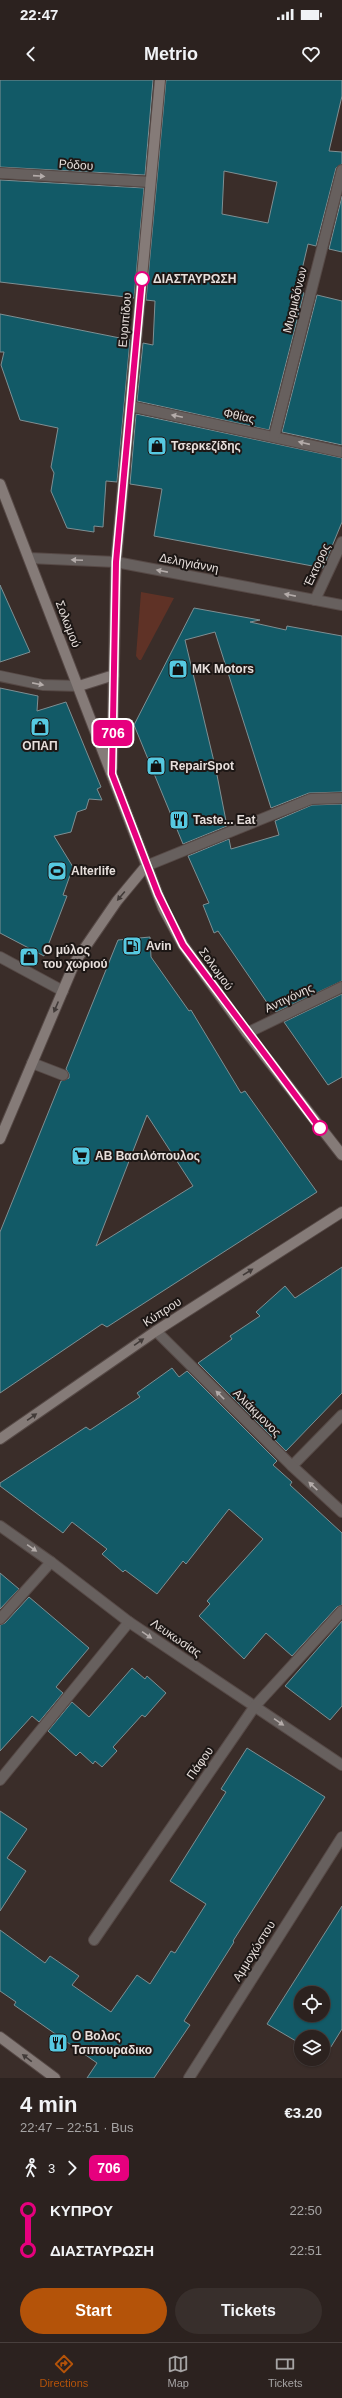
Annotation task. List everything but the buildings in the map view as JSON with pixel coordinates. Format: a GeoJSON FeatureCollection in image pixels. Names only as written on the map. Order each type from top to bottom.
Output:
{"type":"FeatureCollection","features":[{"type":"Feature","properties":{"kind":"street","name":"Ευριπίδου"},"geometry":{"type":"LineString","coordinates":[[116,562],[160,80]]}},
{"type":"Feature","properties":{"kind":"street","name":"Μυρμιδόνων"},"geometry":{"type":"LineString","coordinates":[[274,437],[342,170]]}},
{"type":"Feature","properties":{"kind":"street","name":"Ρόδου"},"geometry":{"type":"LineString","coordinates":[[0,173],[150,182]]}},
{"type":"Feature","properties":{"kind":"street","name":"Φθίας"},"geometry":{"type":"LineString","coordinates":[[130,406],[342,452]]}},
{"type":"Feature","properties":{"kind":"street","name":"Σολωμού"},"geometry":{"type":"LineString","coordinates":[[1,490],[79,686],[163,908],[183,945],[247,1033],[342,1155]]}},
{"type":"Feature","properties":{"kind":"street","name":"Έκτορος"},"geometry":{"type":"LineString","coordinates":[[315,600],[342,542]]}},
{"type":"Feature","properties":{"kind":"street","name":"Δεληγιάννη"},"geometry":{"type":"LineString","coordinates":[[29,558],[116,562],[342,605]]}},
{"type":"Feature","properties":{"kind":"street","name":"Σολωμού"},"geometry":{"type":"LineString","coordinates":[[112,774],[116,562]]}},
{"type":"Feature","properties":{"kind":"street"},"geometry":{"type":"LineString","coordinates":[[0,676],[43,685],[79,686],[114,676]]}},
{"type":"Feature","properties":{"kind":"street"},"geometry":{"type":"LineString","coordinates":[[0,1139],[75,962],[116,901],[146,866],[310,799],[342,798]]}},
{"type":"Feature","properties":{"kind":"street"},"geometry":{"type":"LineString","coordinates":[[0,956],[63,991]]}},
{"type":"Feature","properties":{"kind":"street","name":"Αντιγόνης"},"geometry":{"type":"LineString","coordinates":[[247,1033],[342,987]]}},
{"type":"Feature","properties":{"kind":"street"},"geometry":{"type":"LineString","coordinates":[[32,1063],[64,1075]]}},
{"type":"Feature","properties":{"kind":"street","name":"Κύπρου"},"geometry":{"type":"LineString","coordinates":[[0,1439],[156,1331],[342,1212]]}},
{"type":"Feature","properties":{"kind":"street","name":"Αλιάκμονος"},"geometry":{"type":"LineString","coordinates":[[156,1331],[292,1466],[342,1512]]}},
{"type":"Feature","properties":{"kind":"street"},"geometry":{"type":"LineString","coordinates":[[292,1466],[342,1415]]}},
{"type":"Feature","properties":{"kind":"street","name":"Λευκωσίας"},"geometry":{"type":"LineString","coordinates":[[0,1526],[51,1562],[128,1622],[342,1765]]}},
{"type":"Feature","properties":{"kind":"street"},"geometry":{"type":"LineString","coordinates":[[0,1619],[51,1562]]}},
{"type":"Feature","properties":{"kind":"street","name":"Πάφου"},"geometry":{"type":"LineString","coordinates":[[94,1940],[255,1706],[342,1611]]}},
{"type":"Feature","properties":{"kind":"street"},"geometry":{"type":"LineString","coordinates":[[0,1780],[128,1622]]}},
{"type":"Feature","properties":{"kind":"street","name":"Αμμοχώστου"},"geometry":{"type":"LineString","coordinates":[[189,2078],[342,1837]]}},
{"type":"Feature","properties":{"kind":"street"},"geometry":{"type":"LineString","coordinates":[[0,2037],[55,2078]]}},
{"type":"Feature","properties":{"kind":"shaded area"},"geometry":{"type":"Polygon","coordinates":[[[141,592],[174,598],[141,660],[139,660],[136,656],[141,592]]]}},
{"type":"Feature","properties":{"kind":"bus line","name":"706"},"geometry":{"type":"LineString","coordinates":[[142,279],[116,562],[112,774],[163,908],[183,945],[247,1033],[320,1128]]}},
{"type":"Feature","properties":{"kind":"place","name":"ΔΙΑΣΤΑΥΡΩΣΗ"},"geometry":{"type":"Point","coordinates":[142,279]}},
{"type":"Feature","properties":{"kind":"place","name":"Τσερκεζίδης"},"geometry":{"type":"Point","coordinates":[157,446]}},
{"type":"Feature","properties":{"kind":"place","name":"MK Motors"},"geometry":{"type":"Point","coordinates":[178,669]}},
{"type":"Feature","properties":{"kind":"place","name":"ΟΠΑΠ"},"geometry":{"type":"Point","coordinates":[40,727]}},
{"type":"Feature","properties":{"kind":"place","name":"RepairSpot"},"geometry":{"type":"Point","coordinates":[156,766]}},
{"type":"Feature","properties":{"kind":"place","name":"Taste... Eat"},"geometry":{"type":"Point","coordinates":[179,820]}},
{"type":"Feature","properties":{"kind":"place","name":"Alterlife"},"geometry":{"type":"Point","coordinates":[57,871]}},
{"type":"Feature","properties":{"kind":"place","name":"Avin"},"geometry":{"type":"Point","coordinates":[132,946]}},
{"type":"Feature","properties":{"kind":"place","name":"Ο μύλος του χωριού"},"geometry":{"type":"Point","coordinates":[29,957]}},
{"type":"Feature","properties":{"kind":"place","name":"ΑΒ Βασιλόπουλος"},"geometry":{"type":"Point","coordinates":[81,1156]}},
{"type":"Feature","properties":{"kind":"place","name":"Ο Βολος Τσιπουραδικο"},"geometry":{"type":"Point","coordinates":[58,2043]}}]}
